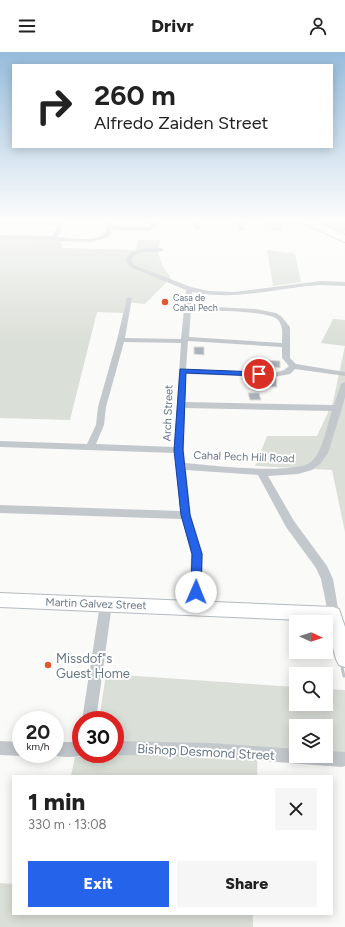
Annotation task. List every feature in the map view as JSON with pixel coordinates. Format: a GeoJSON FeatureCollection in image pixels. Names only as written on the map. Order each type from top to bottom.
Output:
{"type":"FeatureCollection","features":[{"type":"Feature","properties":{"kind":"street"},"geometry":{"type":"LineString","coordinates":[[129,261],[132,266],[139,270],[189,289],[209,293],[234,294],[321,283],[345,284]]}},
{"type":"Feature","properties":{"kind":"street","name":"Arch Street"},"geometry":{"type":"LineString","coordinates":[[189,289],[182,371],[179,450],[186,515],[197,554],[196,592],[193,608]]}},
{"type":"Feature","properties":{"kind":"street"},"geometry":{"type":"LineString","coordinates":[[90,448],[100,425],[102,408],[121,340],[129,298]]}},
{"type":"Feature","properties":{"kind":"street"},"geometry":{"type":"LineString","coordinates":[[188,308],[256,311],[274,314],[279,317],[286,327],[286,358],[293,366],[345,374]]}},
{"type":"Feature","properties":{"kind":"street"},"geometry":{"type":"LineString","coordinates":[[121,340],[185,340],[286,345]]}},
{"type":"Feature","properties":{"kind":"street"},"geometry":{"type":"LineString","coordinates":[[182,371],[274,375],[287,372],[293,366]]}},
{"type":"Feature","properties":{"kind":"street","name":"Cahal Pech Hill Road"},"geometry":{"type":"LineString","coordinates":[[180,466],[261,472],[297,471],[308,468],[317,462],[323,453],[345,384]]}},
{"type":"Feature","properties":{"kind":"street"},"geometry":{"type":"LineString","coordinates":[[181,405],[338,408]]}},
{"type":"Feature","properties":{"kind":"street"},"geometry":{"type":"LineString","coordinates":[[0,444],[179,450]]}},
{"type":"Feature","properties":{"kind":"street"},"geometry":{"type":"LineString","coordinates":[[261,472],[290,524],[321,566],[326,579],[333,614],[345,659]]}},
{"type":"Feature","properties":{"kind":"street"},"geometry":{"type":"LineString","coordinates":[[0,509],[186,515]]}},
{"type":"Feature","properties":{"kind":"street","name":"Martin Galvez Street"},"geometry":{"type":"LineString","coordinates":[[0,600],[333,614]]}},
{"type":"Feature","properties":{"kind":"street"},"geometry":{"type":"LineString","coordinates":[[90,711],[106,604]]}},
{"type":"Feature","properties":{"kind":"street"},"geometry":{"type":"LineString","coordinates":[[0,748],[12,749]]}},
{"type":"Feature","properties":{"kind":"street","name":"Bishop Desmond Street"},"geometry":{"type":"LineString","coordinates":[[124,748],[210,750],[345,759]]}},
{"type":"Feature","properties":{"kind":"shaded area"},"geometry":{"type":"Polygon","coordinates":[[[0,261],[160,261],[171,278],[145,304],[126,302],[123,313],[97,312],[70,420],[0,418],[0,261]]]}},
{"type":"Feature","properties":{"kind":"shaded area"},"geometry":{"type":"Polygon","coordinates":[[[269,261],[296,261],[301,282],[273,286],[269,261]]]}},
{"type":"Feature","properties":{"kind":"shaded area"},"geometry":{"type":"Polygon","coordinates":[[[333,319],[345,320],[345,346],[321,343],[333,319]]]}},
{"type":"Feature","properties":{"kind":"shaded area"},"geometry":{"type":"Polygon","coordinates":[[[345,346],[345,532],[332,470],[255,466],[267,436],[317,436],[333,402],[345,346]]]}},
{"type":"Feature","properties":{"kind":"shaded area"},"geometry":{"type":"Polygon","coordinates":[[[106,674],[289,687],[289,711],[333,711],[333,689],[345,690],[345,753],[333,752],[333,719],[289,719],[289,750],[258,748],[257,775],[71,775],[74,763],[124,763],[124,711],[100,711],[106,674]]]}},
{"type":"Feature","properties":{"kind":"shaded area"},"geometry":{"type":"Polygon","coordinates":[[[0,883],[12,884],[12,915],[253,915],[253,927],[0,927],[0,883]]]}},
{"type":"Feature","properties":{"kind":"building"},"geometry":{"type":"Polygon","coordinates":[[[194,347],[204,347],[204,355],[194,354],[194,347]]]}},
{"type":"Feature","properties":{"kind":"building"},"geometry":{"type":"Polygon","coordinates":[[[257,360],[280,361],[280,368],[275,367],[275,371],[265,371],[264,367],[256,366],[257,360]]]}},
{"type":"Feature","properties":{"kind":"building"},"geometry":{"type":"Polygon","coordinates":[[[260,378],[276,378],[277,387],[259,387],[260,378]]]}},
{"type":"Feature","properties":{"kind":"building"},"geometry":{"type":"Polygon","coordinates":[[[248,393],[259,393],[261,400],[250,400],[248,393]]]}},
{"type":"Feature","properties":{"kind":"waterway"},"geometry":{"type":"LineString","coordinates":[[341,663],[344,676]]}},
{"type":"Feature","properties":{"kind":"place","name":"Casa de Cahal Pech"},"geometry":{"type":"Point","coordinates":[165,302]}},
{"type":"Feature","properties":{"kind":"place","name":"Missdof\"s Guest Home"},"geometry":{"type":"Point","coordinates":[48,665]}},
{"type":"Feature","properties":{"kind":"route"},"geometry":{"type":"LineString","coordinates":[[196,592],[197,554],[186,515],[180,466],[179,450],[182,371],[259,374]]}}]}
